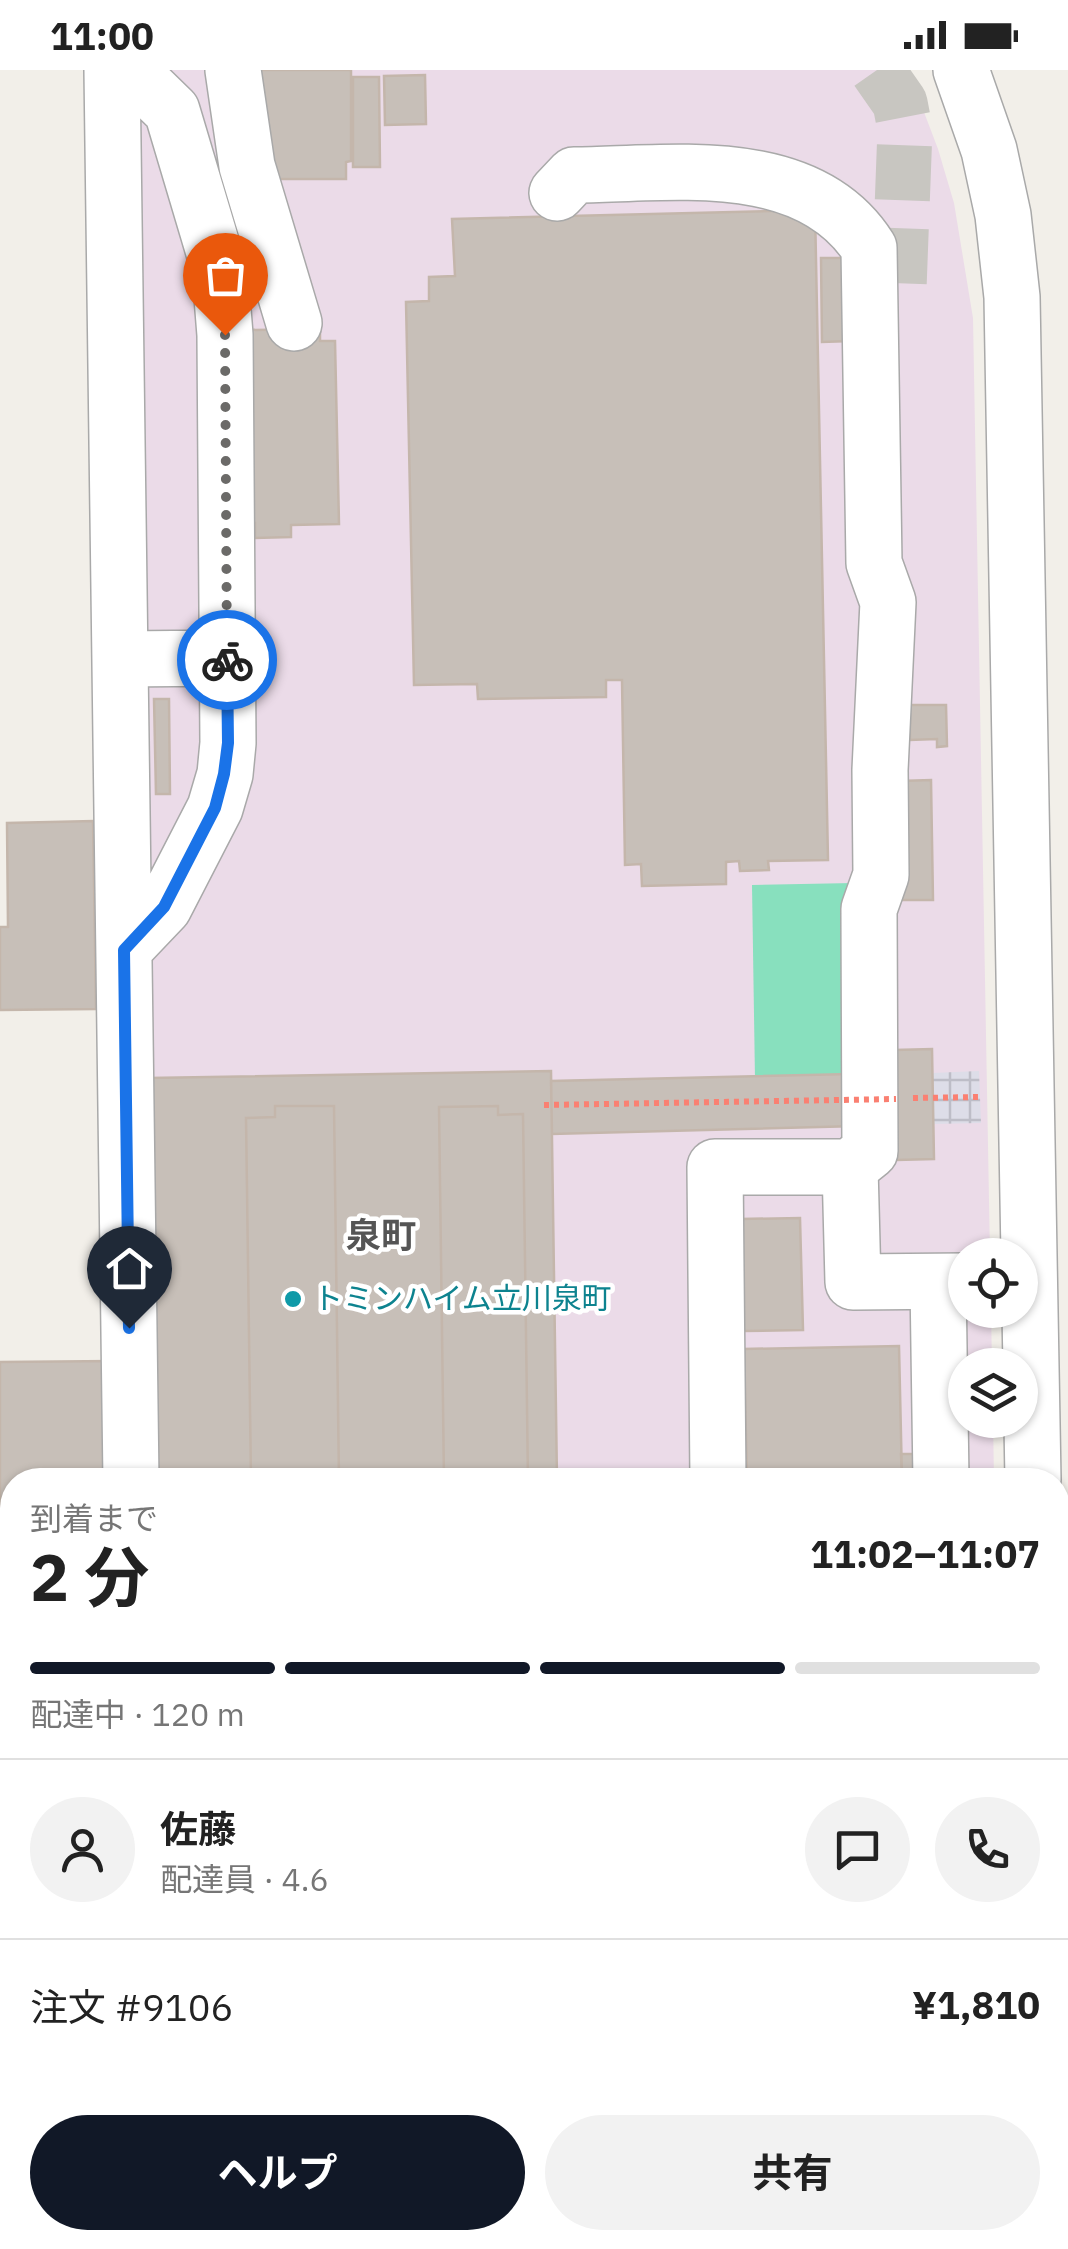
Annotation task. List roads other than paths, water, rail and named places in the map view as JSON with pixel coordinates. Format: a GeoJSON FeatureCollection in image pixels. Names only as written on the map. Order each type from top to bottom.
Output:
{"type":"FeatureCollection","features":[{"type":"Feature","properties":{"kind":"street"},"geometry":{"type":"LineString","coordinates":[[112,70],[131,1468]]}},
{"type":"Feature","properties":{"kind":"street"},"geometry":{"type":"LineString","coordinates":[[124,950],[164,907],[215,808],[228,743],[225,318],[220,272],[172,111],[130,70]]}},
{"type":"Feature","properties":{"kind":"street"},"geometry":{"type":"LineString","coordinates":[[233,70],[247,166],[294,323]]}},
{"type":"Feature","properties":{"kind":"street"},"geometry":{"type":"LineString","coordinates":[[961,70],[989,150],[1003,215],[1012,298],[1024,1238]]}},
{"type":"Feature","properties":{"kind":"street"},"geometry":{"type":"LineString","coordinates":[[557,193],[574,175],[725,173],[780,184],[838,212],[859,232],[869,248],[871,266],[874,563],[888,602]]}},
{"type":"Feature","properties":{"kind":"street"},"geometry":{"type":"LineString","coordinates":[[718,1468],[715,1167],[850,1167],[870,1151],[870,909],[881,876],[880,770],[888,602],[902,565],[900,289]]}},
{"type":"Feature","properties":{"kind":"street"},"geometry":{"type":"LineString","coordinates":[[120,660],[227,658]]}},
{"type":"Feature","properties":{"kind":"street"},"geometry":{"type":"LineString","coordinates":[[850,1167],[853,1282],[948,1282]]}},
{"type":"Feature","properties":{"kind":"street"},"geometry":{"type":"LineString","coordinates":[[942,1468],[949,1328]]}},
{"type":"Feature","properties":{"kind":"street"},"geometry":{"type":"LineString","coordinates":[[1027,1328],[1033,1468]]}},
{"type":"Feature","properties":{"kind":"tunnel"},"geometry":{"type":"LineString","coordinates":[[877,70],[900,103],[905,129],[899,289]]}},
{"type":"Feature","properties":{"kind":"place","name":"トミンハイム立川泉町"},"geometry":{"type":"Point","coordinates":[293,1299]}},
{"type":"Feature","properties":{"kind":"district","name":"泉町"},"geometry":{"type":"Point","coordinates":[381,1236]}}]}
